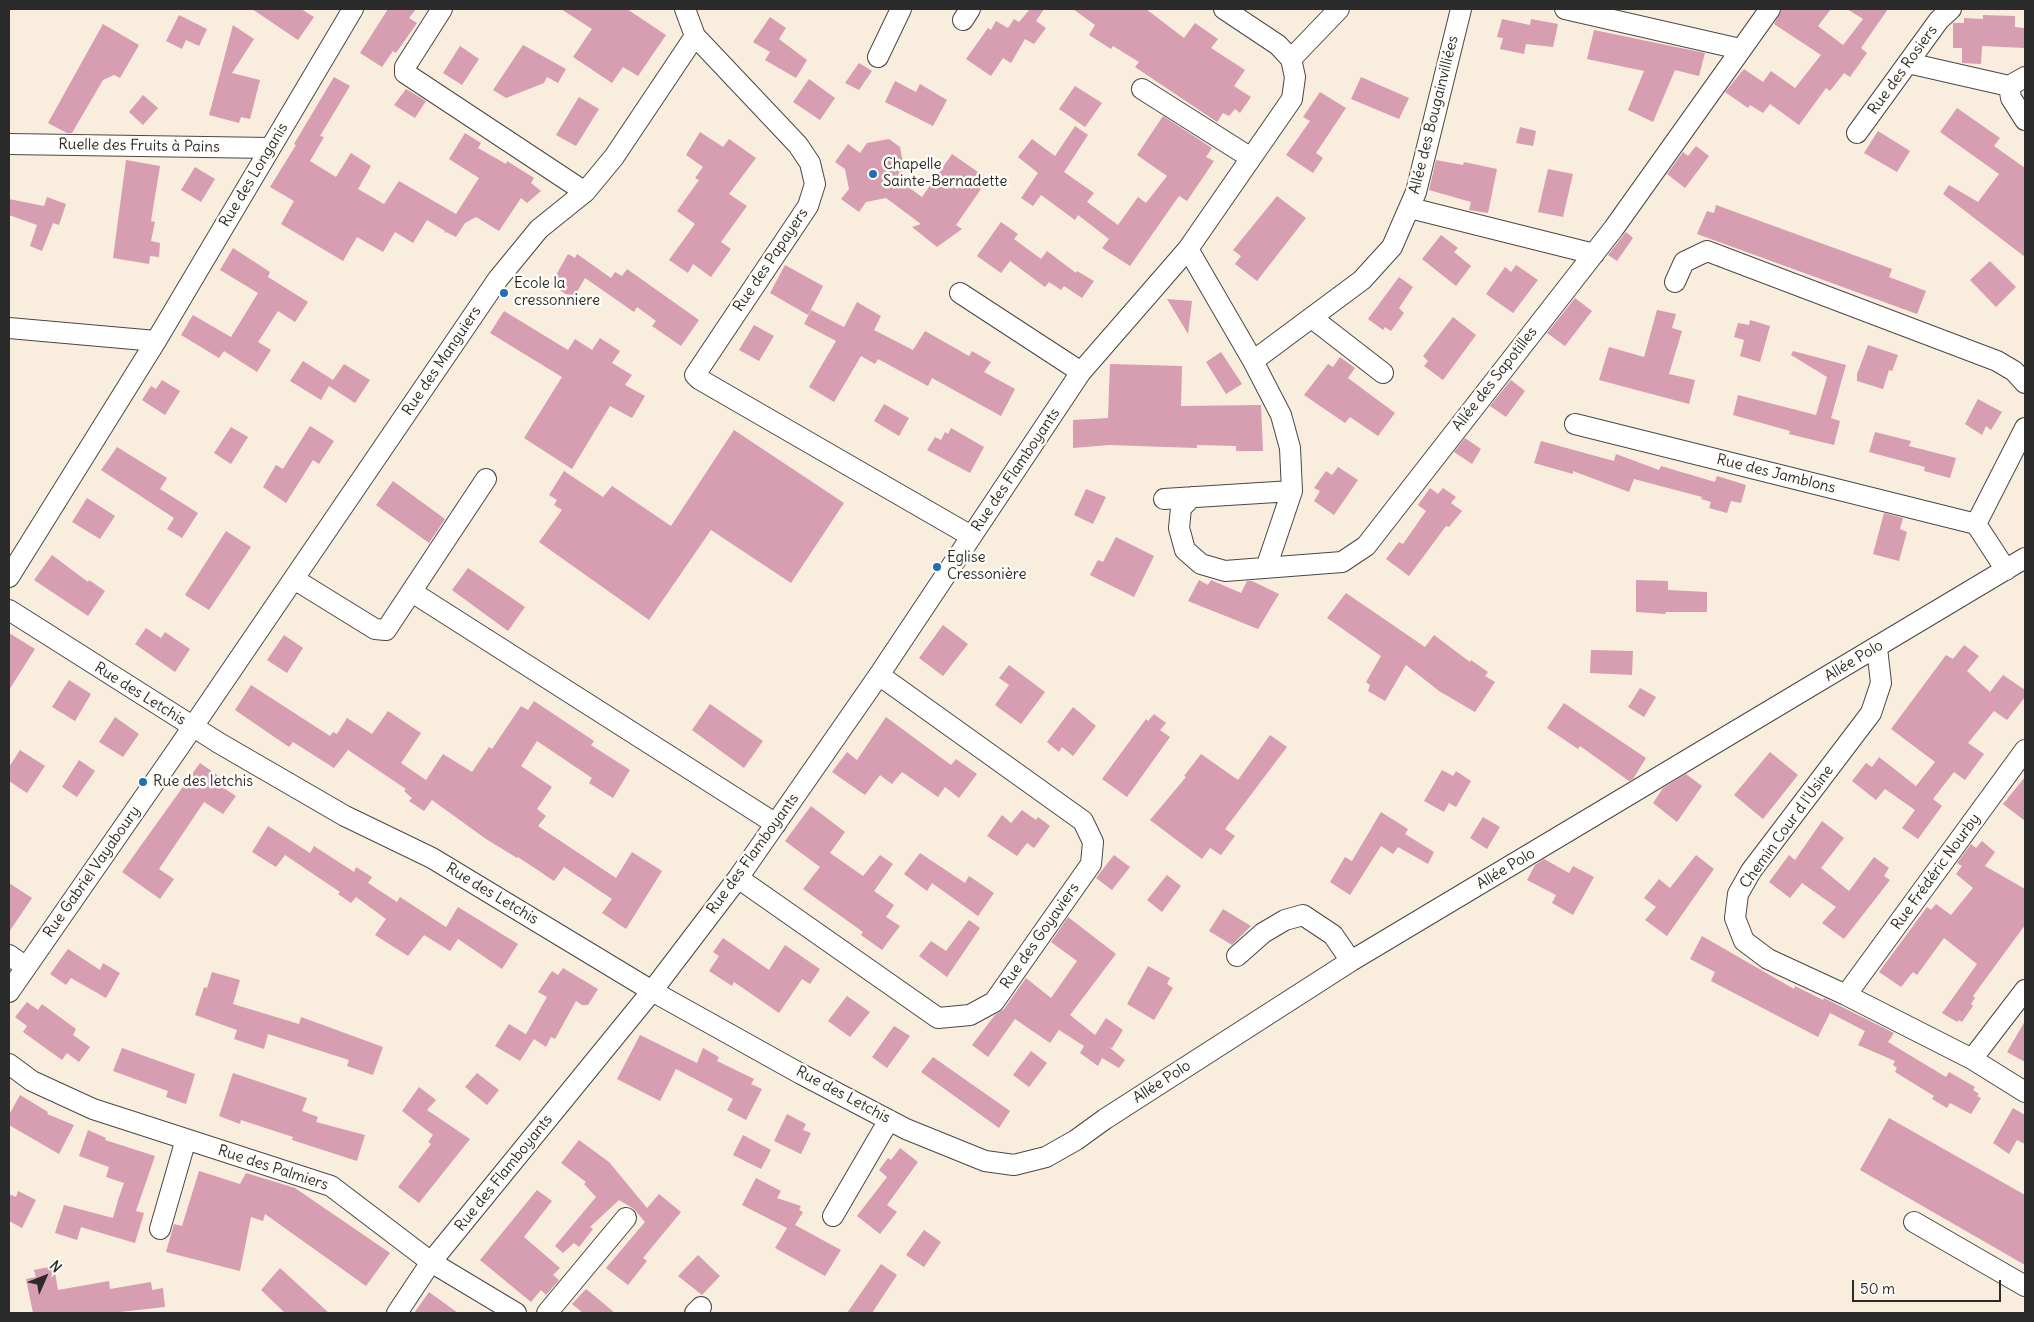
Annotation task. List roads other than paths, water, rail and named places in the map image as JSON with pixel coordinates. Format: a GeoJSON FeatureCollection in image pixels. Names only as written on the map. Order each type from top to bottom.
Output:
{"type":"FeatureCollection","features":[{"type":"Feature","properties":{"kind":"street","name":"Rue des Longanis"},"geometry":{"type":"LineString","coordinates":[[9,577],[156,341],[353,9]]}},
{"type":"Feature","properties":{"kind":"street"},"geometry":{"type":"LineString","coordinates":[[442,9],[405,67],[406,73],[586,192]]}},
{"type":"Feature","properties":{"kind":"street"},"geometry":{"type":"LineString","coordinates":[[878,57],[901,9]]}},
{"type":"Feature","properties":{"kind":"street"},"geometry":{"type":"LineString","coordinates":[[1224,9],[1278,45],[1291,59],[1339,9]]}},
{"type":"Feature","properties":{"kind":"street","name":"Allée des Bougainvilliées"},"geometry":{"type":"LineString","coordinates":[[1253,361],[1362,280],[1392,247],[1416,192],[1461,9]]}},
{"type":"Feature","properties":{"kind":"street"},"geometry":{"type":"LineString","coordinates":[[1565,9],[1740,49]]}},
{"type":"Feature","properties":{"kind":"street","name":"Allée des Sapotilles"},"geometry":{"type":"LineString","coordinates":[[1192,497],[1181,508],[1179,528],[1185,550],[1201,564],[1226,571],[1342,562],[1366,546],[1427,465],[1594,254],[1770,9]]}},
{"type":"Feature","properties":{"kind":"street","name":"Rue des Rosiers"},"geometry":{"type":"LineString","coordinates":[[1857,133],[1939,20],[1951,9]]}},
{"type":"Feature","properties":{"kind":"street","name":"Rue des Manguiers"},"geometry":{"type":"LineString","coordinates":[[193,728],[498,279],[539,229],[586,192],[614,157],[684,18]]}},
{"type":"Feature","properties":{"kind":"street","name":"Rue des Papayers"},"geometry":{"type":"LineString","coordinates":[[684,18],[798,145],[810,163],[815,184],[808,206],[695,375],[699,380],[972,536]]}},
{"type":"Feature","properties":{"kind":"street","name":"Rue des Flamboyants"},"geometry":{"type":"LineString","coordinates":[[397,1313],[431,1262],[652,991],[738,878],[879,676],[1080,372],[1188,249],[1292,99],[1295,77],[1291,59]]}},
{"type":"Feature","properties":{"kind":"street"},"geometry":{"type":"LineString","coordinates":[[1908,63],[2017,82],[2011,98],[2025,120]]}},
{"type":"Feature","properties":{"kind":"street"},"geometry":{"type":"LineString","coordinates":[[1142,89],[1251,158]]}},
{"type":"Feature","properties":{"kind":"street","name":"Ruelle des Fruits à Pains"},"geometry":{"type":"LineString","coordinates":[[9,144],[270,148]]}},
{"type":"Feature","properties":{"kind":"street"},"geometry":{"type":"LineString","coordinates":[[1410,208],[1594,254]]}},
{"type":"Feature","properties":{"kind":"street"},"geometry":{"type":"LineString","coordinates":[[1188,249],[1253,361],[1281,414],[1290,448],[1292,491],[1266,568]]}},
{"type":"Feature","properties":{"kind":"street"},"geometry":{"type":"LineString","coordinates":[[1675,282],[1684,262],[1707,251],[1997,362],[2014,370],[2025,383]]}},
{"type":"Feature","properties":{"kind":"street"},"geometry":{"type":"LineString","coordinates":[[960,293],[1080,372]]}},
{"type":"Feature","properties":{"kind":"street"},"geometry":{"type":"LineString","coordinates":[[1312,318],[1383,373]]}},
{"type":"Feature","properties":{"kind":"street"},"geometry":{"type":"LineString","coordinates":[[9,328],[156,341]]}},
{"type":"Feature","properties":{"kind":"street","name":"Rue des Jamblons"},"geometry":{"type":"LineString","coordinates":[[1575,424],[1976,524]]}},
{"type":"Feature","properties":{"kind":"street"},"geometry":{"type":"LineString","coordinates":[[2006,570],[1976,524],[2025,428]]}},
{"type":"Feature","properties":{"kind":"street"},"geometry":{"type":"LineString","coordinates":[[294,579],[380,630],[386,630],[486,479]]}},
{"type":"Feature","properties":{"kind":"street"},"geometry":{"type":"LineString","coordinates":[[1164,500],[1292,491]]}},
{"type":"Feature","properties":{"kind":"street","name":"Allée Polo"},"geometry":{"type":"LineString","coordinates":[[985,1161],[1014,1165],[1046,1157],[1076,1140],[1105,1119],[1351,961],[2025,558]]}},
{"type":"Feature","properties":{"kind":"street"},"geometry":{"type":"LineString","coordinates":[[412,592],[776,824]]}},
{"type":"Feature","properties":{"kind":"street","name":"Rue des Letchis"},"geometry":{"type":"LineString","coordinates":[[9,610],[193,728],[345,816],[432,858],[652,991],[889,1120],[985,1161]]}},
{"type":"Feature","properties":{"kind":"street","name":"Chemin Cour d l'Usine"},"geometry":{"type":"LineString","coordinates":[[1877,648],[1881,683],[1871,712],[1751,871],[1738,894],[1734,918],[1744,941],[1768,958],[1972,1059],[2025,1092]]}},
{"type":"Feature","properties":{"kind":"street","name":"Rue des Goyaviers"},"geometry":{"type":"LineString","coordinates":[[738,878],[938,1018],[970,1015],[994,1002],[1091,864],[1093,842],[1083,821],[879,676]]}},
{"type":"Feature","properties":{"kind":"street","name":"Rue Gabriel Vayaboury"},"geometry":{"type":"LineString","coordinates":[[9,992],[193,728]]}},
{"type":"Feature","properties":{"kind":"street","name":"Rue Frédéric Nourby"},"geometry":{"type":"LineString","coordinates":[[1846,995],[2025,750]]}},
{"type":"Feature","properties":{"kind":"street"},"geometry":{"type":"LineString","coordinates":[[1237,956],[1263,933],[1285,920],[1303,915],[1333,935],[1351,961]]}},
{"type":"Feature","properties":{"kind":"street"},"geometry":{"type":"LineString","coordinates":[[9,955],[26,967]]}},
{"type":"Feature","properties":{"kind":"street"},"geometry":{"type":"LineString","coordinates":[[1972,1059],[2025,990]]}},
{"type":"Feature","properties":{"kind":"street","name":"Rue des Palmiers"},"geometry":{"type":"LineString","coordinates":[[9,1064],[32,1081],[93,1109],[331,1186],[431,1262],[516,1313]]}},
{"type":"Feature","properties":{"kind":"street"},"geometry":{"type":"LineString","coordinates":[[833,1216],[889,1120]]}},
{"type":"Feature","properties":{"kind":"street"},"geometry":{"type":"LineString","coordinates":[[160,1229],[186,1139]]}},
{"type":"Feature","properties":{"kind":"street"},"geometry":{"type":"LineString","coordinates":[[547,1313],[626,1218]]}},
{"type":"Feature","properties":{"kind":"street"},"geometry":{"type":"LineString","coordinates":[[1914,1222],[2025,1286]]}},
{"type":"Feature","properties":{"kind":"place","name":"Chapelle Sainte-Bernadette"},"geometry":{"type":"Point","coordinates":[873,174]}},
{"type":"Feature","properties":{"kind":"place","name":"Ecole la cressonniere"},"geometry":{"type":"Point","coordinates":[504,293]}},
{"type":"Feature","properties":{"kind":"place","name":"Eglise Cressonière"},"geometry":{"type":"Point","coordinates":[937,567]}},
{"type":"Feature","properties":{"kind":"place","name":"Rue des letchis"},"geometry":{"type":"Point","coordinates":[143,782]}}]}
